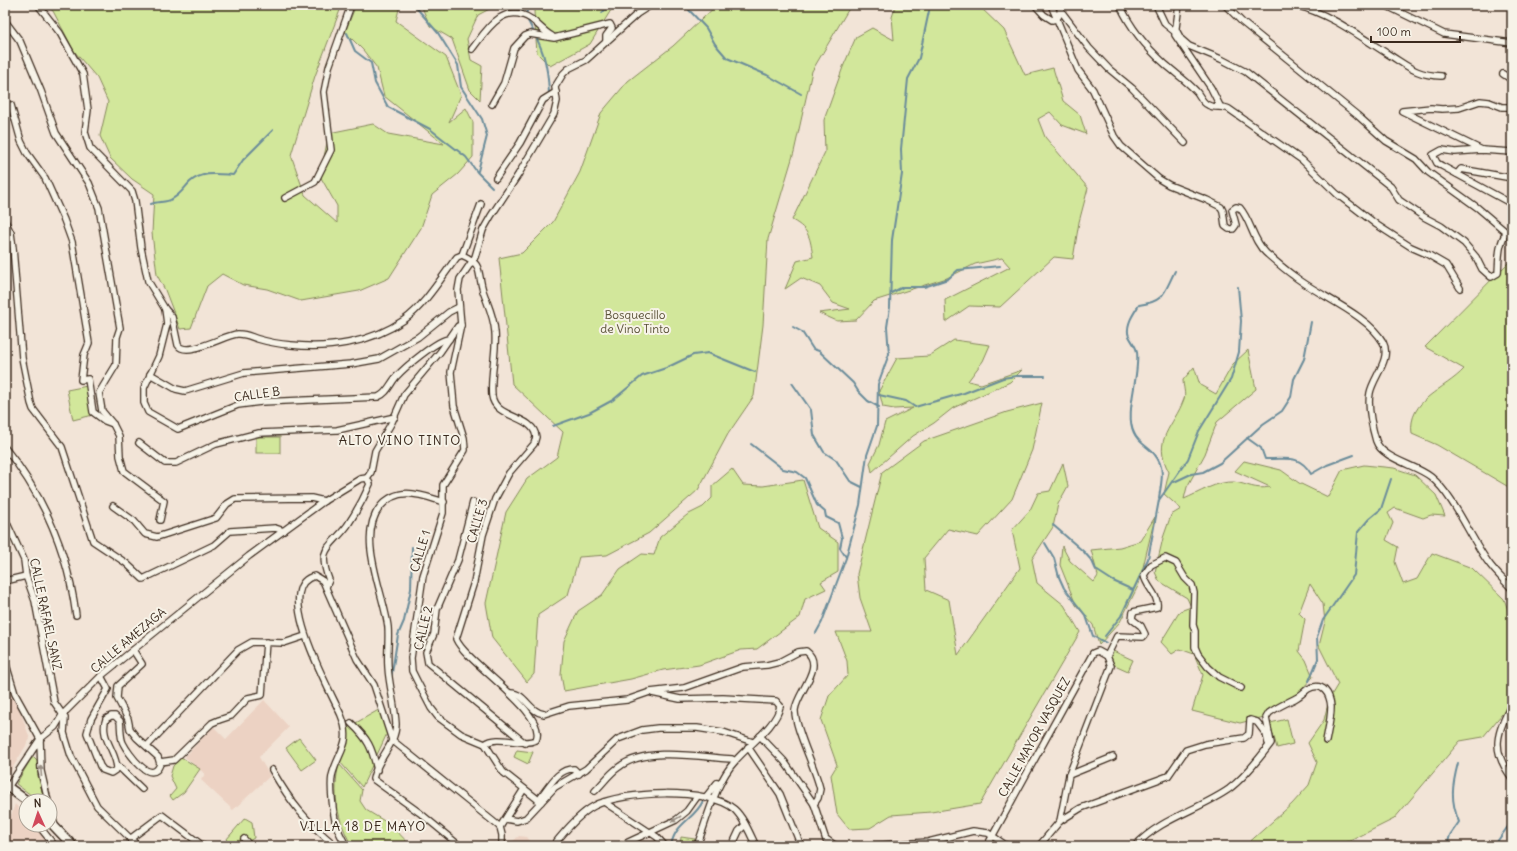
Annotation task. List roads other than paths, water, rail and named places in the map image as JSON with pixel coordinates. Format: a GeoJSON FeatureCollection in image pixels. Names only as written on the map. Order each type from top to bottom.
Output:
{"type":"FeatureCollection","features":[{"type":"Feature","properties":{"kind":"street"},"geometry":{"type":"LineString","coordinates":[[38,5],[60,33],[83,74],[88,110],[85,132],[90,148],[132,191],[137,209],[141,248],[148,281],[165,309],[172,317],[179,347],[186,350],[203,346],[235,334],[243,334],[272,343],[310,347],[337,346],[365,338],[404,320],[419,306],[457,258],[462,255],[481,204]]}},
{"type":"Feature","properties":{"kind":"street"},"geometry":{"type":"LineString","coordinates":[[285,198],[314,182],[330,150],[324,92],[329,67],[351,5]]}},
{"type":"Feature","properties":{"kind":"street","name":"CALLE 1"},"geometry":{"type":"LineString","coordinates":[[485,744],[461,734],[438,717],[423,693],[412,666],[411,658],[423,576],[440,523],[444,502],[442,490],[445,481],[465,450],[464,438],[454,406],[452,372],[461,325],[458,290],[460,279],[473,260],[483,230],[554,114],[557,101],[557,82],[568,69],[586,60],[640,11],[651,5]]}},
{"type":"Feature","properties":{"kind":"street"},"geometry":{"type":"LineString","coordinates":[[1035,5],[1049,19],[1056,19]]}},
{"type":"Feature","properties":{"kind":"street"},"geometry":{"type":"LineString","coordinates":[[1051,5],[1078,70],[1093,90],[1114,136],[1121,146],[1164,182],[1221,207],[1225,226],[1229,229],[1233,229],[1236,225],[1232,213],[1233,209],[1236,207],[1240,208],[1260,245],[1266,252],[1294,276],[1366,324],[1379,336],[1384,346],[1385,356],[1371,389],[1370,399],[1372,427],[1377,443],[1386,453],[1424,472],[1438,484],[1488,563],[1512,589]]}},
{"type":"Feature","properties":{"kind":"street"},"geometry":{"type":"LineString","coordinates":[[1120,5],[1135,30],[1164,63],[1196,91],[1205,104],[1212,107],[1220,106],[1228,109],[1302,160],[1337,194],[1377,225],[1410,247],[1426,254],[1446,266],[1460,288]]}},
{"type":"Feature","properties":{"kind":"street"},"geometry":{"type":"LineString","coordinates":[[1156,5],[1165,24],[1175,30],[1181,39],[1189,46],[1221,59],[1252,76],[1391,187],[1399,200],[1452,234],[1473,254],[1482,269],[1491,277],[1498,273],[1498,261],[1503,238],[1506,233]]}},
{"type":"Feature","properties":{"kind":"street"},"geometry":{"type":"LineString","coordinates":[[1179,5],[1175,30],[1176,39],[1210,88],[1220,106]]}},
{"type":"Feature","properties":{"kind":"street"},"geometry":{"type":"LineString","coordinates":[[1225,5],[1242,22],[1386,141],[1416,159],[1428,172],[1478,208],[1512,237]]}},
{"type":"Feature","properties":{"kind":"street"},"geometry":{"type":"LineString","coordinates":[[1295,5],[1306,7],[1338,23],[1411,69],[1425,75],[1441,76]]}},
{"type":"Feature","properties":{"kind":"street"},"geometry":{"type":"LineString","coordinates":[[1385,5],[1444,34],[1512,42]]}},
{"type":"Feature","properties":{"kind":"street"},"geometry":{"type":"LineString","coordinates":[[1056,19],[1060,8]]}},
{"type":"Feature","properties":{"kind":"street"},"geometry":{"type":"LineString","coordinates":[[1060,8],[1089,48],[1132,88],[1185,143]]}},
{"type":"Feature","properties":{"kind":"street"},"geometry":{"type":"LineString","coordinates":[[472,49],[492,22],[506,15],[518,15],[530,18],[546,33],[554,38]]}},
{"type":"Feature","properties":{"kind":"street"},"geometry":{"type":"LineString","coordinates":[[5,21],[20,41],[41,91],[56,133],[85,177],[99,208],[120,328],[117,338],[116,365],[99,391],[102,411],[113,424],[119,436],[120,456],[124,472],[164,501],[160,520]]}},
{"type":"Feature","properties":{"kind":"street"},"geometry":{"type":"LineString","coordinates":[[492,104],[504,83],[512,53],[518,41],[530,34],[554,38],[610,24],[612,28],[606,36],[606,41]]}},
{"type":"Feature","properties":{"kind":"street"},"geometry":{"type":"LineString","coordinates":[[1503,74],[1512,80]]}},
{"type":"Feature","properties":{"kind":"street"},"geometry":{"type":"LineString","coordinates":[[496,178],[520,143],[542,100],[556,92]]}},
{"type":"Feature","properties":{"kind":"street"},"geometry":{"type":"LineString","coordinates":[[1482,150],[1402,111],[1431,108],[1454,108],[1480,101],[1489,102],[1499,107],[1512,108]]}},
{"type":"Feature","properties":{"kind":"street"},"geometry":{"type":"LineString","coordinates":[[11,105],[21,141],[27,153],[45,178],[72,242],[89,343],[84,355],[81,380],[88,379],[92,412],[105,421],[113,424]]}},
{"type":"Feature","properties":{"kind":"street"},"geometry":{"type":"LineString","coordinates":[[1512,152],[1482,150],[1455,152],[1442,150],[1435,152],[1433,155],[1437,163],[1512,204]]}},
{"type":"Feature","properties":{"kind":"street"},"geometry":{"type":"LineString","coordinates":[[1457,174],[1461,169],[1512,178]]}},
{"type":"Feature","properties":{"kind":"street"},"geometry":{"type":"LineString","coordinates":[[5,221],[10,233],[13,248],[22,358],[33,409],[62,447],[93,540],[126,563],[142,578],[214,546],[230,531],[275,528],[284,530]]}},
{"type":"Feature","properties":{"kind":"street"},"geometry":{"type":"LineString","coordinates":[[462,255],[473,260]]}},
{"type":"Feature","properties":{"kind":"street","name":"CALLE 3"},"geometry":{"type":"LineString","coordinates":[[473,260],[478,266],[484,291],[493,316],[495,333],[492,391],[493,401],[501,410],[532,428],[536,437],[534,444],[509,474],[494,499],[483,535],[474,582],[456,639],[462,650],[511,693],[538,731],[536,740],[525,743]]}},
{"type":"Feature","properties":{"kind":"street"},"geometry":{"type":"LineString","coordinates":[[165,309],[167,324],[165,336],[159,356],[150,374],[176,389],[185,391],[244,373],[368,362],[389,354],[418,337],[449,312],[459,307]]}},
{"type":"Feature","properties":{"kind":"street"},"geometry":{"type":"LineString","coordinates":[[326,587],[328,580],[323,564],[325,551],[347,525],[370,484],[367,478],[371,472],[375,451],[395,417],[404,395],[458,326],[461,325]]}},
{"type":"Feature","properties":{"kind":"street","name":"CALLE B"},"geometry":{"type":"LineString","coordinates":[[150,374],[143,394],[146,409],[148,412],[178,430],[238,405],[261,402],[378,397],[383,395],[405,368],[441,341],[449,339]]}},
{"type":"Feature","properties":{"kind":"street"},"geometry":{"type":"LineString","coordinates":[[139,443],[164,463],[169,464],[185,459],[216,444],[259,433],[337,430],[395,417]]}},
{"type":"Feature","properties":{"kind":"street"},"geometry":{"type":"LineString","coordinates":[[5,448],[23,470],[54,531],[68,568],[76,616]]}},
{"type":"Feature","properties":{"kind":"street","name":"CALLE AMEZAGA"},"geometry":{"type":"LineString","coordinates":[[7,786],[40,739],[55,727],[63,714],[101,676],[245,559],[324,501],[360,478],[367,478]]}},
{"type":"Feature","properties":{"kind":"street"},"geometry":{"type":"LineString","coordinates":[[444,502],[414,494],[395,495],[390,497],[384,503],[375,514],[372,522],[370,538],[388,627],[388,666],[396,723],[392,740],[373,777],[374,780],[420,813],[460,846]]}},
{"type":"Feature","properties":{"kind":"street"},"geometry":{"type":"LineString","coordinates":[[113,506],[134,521],[146,534],[157,537],[216,518],[227,504],[235,499],[311,498],[324,501]]}},
{"type":"Feature","properties":{"kind":"street","name":"CALLE 2"},"geometry":{"type":"LineString","coordinates":[[473,502],[458,560],[437,609],[434,634],[426,652],[428,663],[525,743]]}},
{"type":"Feature","properties":{"kind":"street","name":"CALLE RAFAEL SANZ"},"geometry":{"type":"LineString","coordinates":[[5,519],[24,560],[26,576],[35,601],[54,702],[63,714]]}},
{"type":"Feature","properties":{"kind":"street"},"geometry":{"type":"LineString","coordinates":[[1060,821],[1069,775],[1111,666],[1107,656],[1117,636],[1143,637],[1145,634],[1144,630],[1131,616],[1133,612],[1157,607],[1158,602],[1145,581],[1144,576],[1154,563],[1164,558],[1176,563],[1185,578],[1192,585],[1194,593],[1193,625],[1195,632],[1195,647],[1198,654],[1208,668],[1219,677],[1241,688]]}},
{"type":"Feature","properties":{"kind":"street"},"geometry":{"type":"LineString","coordinates":[[5,581],[26,576]]}},
{"type":"Feature","properties":{"kind":"street"},"geometry":{"type":"LineString","coordinates":[[346,846],[335,824],[332,777],[345,744],[345,731],[342,717],[305,636],[298,604],[300,590],[308,578],[315,576],[323,581],[357,659],[374,685],[392,740],[500,827],[502,846]]}},
{"type":"Feature","properties":{"kind":"street"},"geometry":{"type":"LineString","coordinates":[[147,746],[238,650],[252,642],[284,643],[305,636]]}},
{"type":"Feature","properties":{"kind":"street"},"geometry":{"type":"LineString","coordinates":[[160,762],[174,760],[212,724],[218,720],[231,716],[248,698],[262,695],[266,642]]}},
{"type":"Feature","properties":{"kind":"street"},"geometry":{"type":"LineString","coordinates":[[133,650],[142,664],[118,686],[117,698],[128,719],[130,729],[137,738],[158,757],[160,762],[159,767],[156,771],[145,771],[123,742],[119,719],[111,716],[105,722],[105,732],[117,765],[142,789]]}},
{"type":"Feature","properties":{"kind":"street"},"geometry":{"type":"LineString","coordinates":[[511,693],[516,693],[533,710],[544,714],[569,706],[633,699],[650,692],[684,688],[743,667],[775,664],[804,650],[812,657],[813,668],[796,708],[800,732],[820,789],[818,798],[814,804]]}},
{"type":"Feature","properties":{"kind":"street","name":"CALLE MAYOR VASQUEZ"},"geometry":{"type":"LineString","coordinates":[[987,846],[1093,653],[1098,651],[1107,656]]}},
{"type":"Feature","properties":{"kind":"street"},"geometry":{"type":"LineString","coordinates":[[5,661],[15,694],[40,739],[41,771],[46,793]]}},
{"type":"Feature","properties":{"kind":"street"},"geometry":{"type":"LineString","coordinates":[[101,676],[108,689],[91,719],[87,737],[103,770],[111,773],[115,772],[117,765]]}},
{"type":"Feature","properties":{"kind":"street"},"geometry":{"type":"LineString","coordinates":[[1135,846],[1151,831],[1233,786],[1271,743],[1266,718],[1269,713],[1301,695],[1308,689],[1316,687],[1326,690],[1329,695],[1331,707],[1326,741]]}},
{"type":"Feature","properties":{"kind":"street"},"geometry":{"type":"LineString","coordinates":[[650,692],[680,699],[723,698],[779,704]]}},
{"type":"Feature","properties":{"kind":"street"},"geometry":{"type":"LineString","coordinates":[[1512,703],[1502,725],[1498,752],[1502,765],[1512,778]]}},
{"type":"Feature","properties":{"kind":"street"},"geometry":{"type":"LineString","coordinates":[[697,846],[719,786],[733,760],[748,747],[752,741],[760,736],[779,714],[779,704]]}},
{"type":"Feature","properties":{"kind":"street"},"geometry":{"type":"LineString","coordinates":[[705,798],[715,787],[733,760],[774,716],[779,704]]}},
{"type":"Feature","properties":{"kind":"street"},"geometry":{"type":"LineString","coordinates":[[63,714],[66,718],[64,733],[70,756],[86,788],[97,806],[138,846]]}},
{"type":"Feature","properties":{"kind":"street"},"geometry":{"type":"LineString","coordinates":[[1040,846],[1060,821],[1093,802],[1140,787],[1168,776],[1186,750],[1205,744],[1244,738],[1249,734],[1250,720],[1257,722],[1266,734],[1268,747]]}},
{"type":"Feature","properties":{"kind":"street"},"geometry":{"type":"LineString","coordinates":[[351,722],[365,736],[369,743],[377,770]]}},
{"type":"Feature","properties":{"kind":"street"},"geometry":{"type":"LineString","coordinates":[[540,801],[562,782],[586,769],[618,739],[642,730],[658,728],[697,728],[723,732],[752,741]]}},
{"type":"Feature","properties":{"kind":"street"},"geometry":{"type":"LineString","coordinates":[[760,736],[784,761],[814,804],[828,846]]}},
{"type":"Feature","properties":{"kind":"street"},"geometry":{"type":"LineString","coordinates":[[525,743],[502,741],[488,742],[485,744],[503,772],[540,801]]}},
{"type":"Feature","properties":{"kind":"street"},"geometry":{"type":"LineString","coordinates":[[748,747],[780,794],[801,846]]}},
{"type":"Feature","properties":{"kind":"street"},"geometry":{"type":"LineString","coordinates":[[595,791],[619,766],[637,758],[648,756],[681,755],[733,760]]}},
{"type":"Feature","properties":{"kind":"street"},"geometry":{"type":"LineString","coordinates":[[1069,775],[1113,756]]}},
{"type":"Feature","properties":{"kind":"street"},"geometry":{"type":"LineString","coordinates":[[506,818],[517,821],[526,818],[540,801],[556,776],[569,768],[574,769],[579,774]]}},
{"type":"Feature","properties":{"kind":"street"},"geometry":{"type":"LineString","coordinates":[[272,770],[287,796],[321,836],[336,846]]}},
{"type":"Feature","properties":{"kind":"street"},"geometry":{"type":"LineString","coordinates":[[7,786],[18,795]]}},
{"type":"Feature","properties":{"kind":"street"},"geometry":{"type":"LineString","coordinates":[[500,827],[524,789]]}},
{"type":"Feature","properties":{"kind":"street"},"geometry":{"type":"LineString","coordinates":[[553,846],[576,821],[593,806],[604,802],[664,793],[714,800],[722,802],[736,810],[756,846]]}},
{"type":"Feature","properties":{"kind":"street"},"geometry":{"type":"LineString","coordinates":[[620,846],[681,816],[692,805],[696,797]]}},
{"type":"Feature","properties":{"kind":"street"},"geometry":{"type":"LineString","coordinates":[[604,802],[657,837],[665,846]]}},
{"type":"Feature","properties":{"kind":"street"},"geometry":{"type":"LineString","coordinates":[[130,839],[162,815],[203,846]]}},
{"type":"Feature","properties":{"kind":"street"},"geometry":{"type":"LineString","coordinates":[[732,846],[739,831],[745,825]]}},
{"type":"Feature","properties":{"kind":"street"},"geometry":{"type":"LineString","coordinates":[[58,830],[73,846]]}},
{"type":"Feature","properties":{"kind":"street"},"geometry":{"type":"LineString","coordinates":[[869,846],[928,842],[973,831],[988,832],[1007,846]]}},
{"type":"Feature","properties":{"kind":"street"},"geometry":{"type":"LineString","coordinates":[[44,833],[55,846]]}},
{"type":"Feature","properties":{"kind":"street"},"geometry":{"type":"LineString","coordinates":[[244,839],[250,846]]}},
{"type":"Feature","properties":{"kind":"street"},"geometry":{"type":"LineString","coordinates":[[826,839],[836,846]]}},
{"type":"Feature","properties":{"kind":"waterway"},"geometry":{"type":"LineString","coordinates":[[414,5],[438,33],[458,65],[461,87],[482,119],[487,136],[478,171]]}},
{"type":"Feature","properties":{"kind":"waterway"},"geometry":{"type":"LineString","coordinates":[[520,5],[525,15]]}},
{"type":"Feature","properties":{"kind":"waterway"},"geometry":{"type":"LineString","coordinates":[[526,16],[528,5]]}},
{"type":"Feature","properties":{"kind":"waterway"},"geometry":{"type":"LineString","coordinates":[[602,13],[609,5]]}},
{"type":"Feature","properties":{"kind":"waterway"},"geometry":{"type":"LineString","coordinates":[[687,5],[689,10],[706,28],[715,44],[727,58],[767,75],[801,94]]}},
{"type":"Feature","properties":{"kind":"waterway"},"geometry":{"type":"LineString","coordinates":[[816,633],[822,622],[846,558],[860,505],[867,455],[877,426],[878,384],[889,354],[887,327],[890,307],[892,240],[902,174],[901,149],[908,79],[919,58],[929,11]]}},
{"type":"Feature","properties":{"kind":"waterway"},"geometry":{"type":"LineString","coordinates":[[527,19],[537,38],[546,63],[549,94]]}},
{"type":"Feature","properties":{"kind":"waterway"},"geometry":{"type":"LineString","coordinates":[[347,33],[355,51],[371,63],[375,83],[388,107],[430,129],[466,157],[477,172],[492,187]]}},
{"type":"Feature","properties":{"kind":"waterway"},"geometry":{"type":"LineString","coordinates":[[151,204],[172,199],[190,182],[200,176],[210,174],[233,175],[243,160],[273,130]]}},
{"type":"Feature","properties":{"kind":"waterway"},"geometry":{"type":"LineString","coordinates":[[891,293],[903,287],[924,287],[948,279],[958,270],[1000,266]]}},
{"type":"Feature","properties":{"kind":"waterway"},"geometry":{"type":"LineString","coordinates":[[1159,498],[1162,481],[1161,465],[1155,455],[1136,436],[1131,425],[1131,405],[1136,372],[1137,352],[1128,333],[1128,329],[1131,318],[1139,305],[1148,304],[1163,295],[1175,271]]}},
{"type":"Feature","properties":{"kind":"waterway"},"geometry":{"type":"LineString","coordinates":[[1105,636],[1121,616],[1148,559],[1159,500],[1188,459],[1199,431],[1231,379],[1239,352],[1241,321],[1238,287]]}},
{"type":"Feature","properties":{"kind":"waterway"},"geometry":{"type":"LineString","coordinates":[[1174,482],[1191,474],[1203,472],[1220,463],[1263,424],[1282,411],[1291,397],[1294,379],[1304,359],[1311,322]]}},
{"type":"Feature","properties":{"kind":"waterway"},"geometry":{"type":"LineString","coordinates":[[793,327],[802,332],[813,349],[819,351],[853,383],[858,391],[868,401],[879,407]]}},
{"type":"Feature","properties":{"kind":"waterway"},"geometry":{"type":"LineString","coordinates":[[553,426],[589,413],[613,400],[642,376],[666,368],[693,355],[708,353],[755,372]]}},
{"type":"Feature","properties":{"kind":"waterway"},"geometry":{"type":"LineString","coordinates":[[879,395],[906,401],[915,407],[964,393],[1003,378],[1016,376],[1045,376]]}},
{"type":"Feature","properties":{"kind":"waterway"},"geometry":{"type":"LineString","coordinates":[[792,383],[811,410],[814,435],[824,452],[836,460],[850,481],[862,487]]}},
{"type":"Feature","properties":{"kind":"waterway"},"geometry":{"type":"LineString","coordinates":[[1247,438],[1261,448],[1265,459],[1296,460],[1302,463],[1311,474],[1327,465],[1354,455]]}},
{"type":"Feature","properties":{"kind":"waterway"},"geometry":{"type":"LineString","coordinates":[[751,444],[783,469],[797,472],[805,478],[817,505],[825,512],[826,517],[838,523],[842,538],[840,548],[846,557]]}},
{"type":"Feature","properties":{"kind":"waterway"},"geometry":{"type":"LineString","coordinates":[[1309,681],[1318,659],[1317,637],[1323,620],[1354,575],[1358,532],[1369,519],[1381,509],[1391,479]]}},
{"type":"Feature","properties":{"kind":"waterway"},"geometry":{"type":"LineString","coordinates":[[1053,525],[1084,552],[1092,561],[1096,570],[1113,581],[1133,590]]}},
{"type":"Feature","properties":{"kind":"waterway"},"geometry":{"type":"LineString","coordinates":[[1045,543],[1054,558],[1059,577],[1064,588],[1086,616],[1093,636],[1106,643]]}},
{"type":"Feature","properties":{"kind":"waterway"},"geometry":{"type":"LineString","coordinates":[[391,679],[398,635],[404,621],[411,589],[412,547]]}},
{"type":"Feature","properties":{"kind":"waterway"},"geometry":{"type":"LineString","coordinates":[[1447,846],[1450,835],[1459,822],[1453,800],[1454,779],[1458,763]]}},
{"type":"Feature","properties":{"kind":"waterway"},"geometry":{"type":"LineString","coordinates":[[671,845],[673,837],[677,831],[695,813],[703,801]]}},
{"type":"Feature","properties":{"kind":"waterway"},"geometry":{"type":"LineString","coordinates":[[1494,846],[1509,825]]}},
{"type":"Feature","properties":{"kind":"district","name":"ALTO VINO TINTO"},"geometry":{"type":"Point","coordinates":[400,440]}},
{"type":"Feature","properties":{"kind":"district","name":"VILLA 18 DE MAYO"},"geometry":{"type":"Point","coordinates":[363,826]}},
{"type":"Feature","properties":{"kind":"park label","name":"Bosquecillo de Vino Tinto"},"geometry":{"type":"Point","coordinates":[635,321]}}]}
